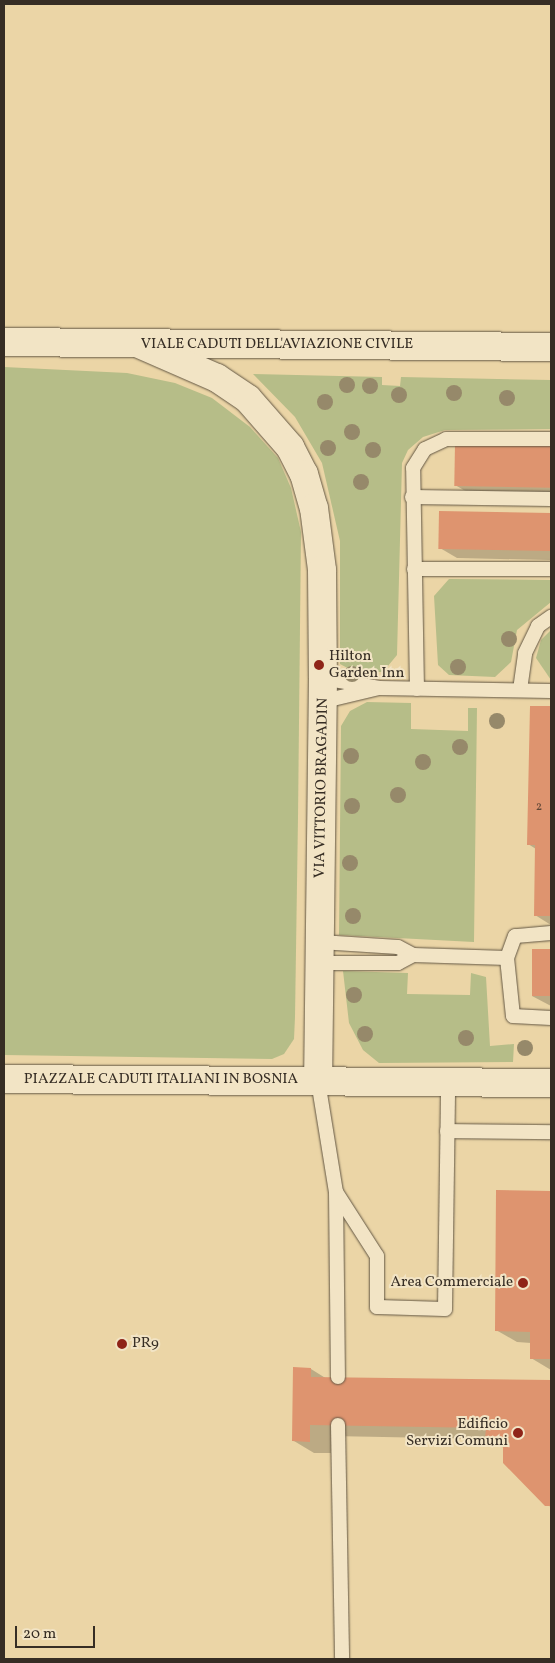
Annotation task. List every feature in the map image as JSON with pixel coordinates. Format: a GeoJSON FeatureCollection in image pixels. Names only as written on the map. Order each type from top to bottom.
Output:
{"type":"FeatureCollection","features":[{"type":"Feature","properties":{"kind":"street","name":"VIALE CADUTI DELL'AVIAZIONE CIVILE"},"geometry":{"type":"LineString","coordinates":[[4,342],[551,347]]}},
{"type":"Feature","properties":{"kind":"street","name":"VIA VITTORIO BRAGADIN"},"geometry":{"type":"LineString","coordinates":[[139,344],[218,378],[240,394],[273,422],[290,447],[304,474],[320,542],[323,689],[318,1081]]}},
{"type":"Feature","properties":{"kind":"street","name":"PIAZZALE CADUTI ITALIANI IN BOSNIA"},"geometry":{"type":"LineString","coordinates":[[4,1079],[551,1083]]}},
{"type":"Feature","properties":{"kind":"lane"},"geometry":{"type":"LineString","coordinates":[[417,689],[412,497],[413,468],[435,442],[457,437],[551,439]]}},
{"type":"Feature","properties":{"kind":"lane"},"geometry":{"type":"LineString","coordinates":[[412,497],[551,499]]}},
{"type":"Feature","properties":{"kind":"lane"},"geometry":{"type":"LineString","coordinates":[[414,568],[551,569]]}},
{"type":"Feature","properties":{"kind":"lane"},"geometry":{"type":"LineString","coordinates":[[520,690],[525,653],[538,626],[551,617]]}},
{"type":"Feature","properties":{"kind":"lane"},"geometry":{"type":"LineString","coordinates":[[323,689],[378,688]]}},
{"type":"Feature","properties":{"kind":"lane"},"geometry":{"type":"LineString","coordinates":[[323,689],[551,691]]}},
{"type":"Feature","properties":{"kind":"lane"},"geometry":{"type":"LineString","coordinates":[[551,933],[515,936],[507,958],[513,1016],[551,1018]]}},
{"type":"Feature","properties":{"kind":"lane"},"geometry":{"type":"LineString","coordinates":[[320,953],[398,947],[413,955],[507,958]]}},
{"type":"Feature","properties":{"kind":"lane"},"geometry":{"type":"LineString","coordinates":[[320,953],[398,963],[413,955]]}},
{"type":"Feature","properties":{"kind":"lane","name":"PIAZZALE CADUTI ITALIANI IN BOSNIA"},"geometry":{"type":"LineString","coordinates":[[318,1081],[336,1192],[338,1377]]}},
{"type":"Feature","properties":{"kind":"lane"},"geometry":{"type":"LineString","coordinates":[[336,1192],[377,1256],[377,1307],[445,1309],[448,1082]]}},
{"type":"Feature","properties":{"kind":"lane"},"geometry":{"type":"LineString","coordinates":[[447,1130],[551,1132]]}},
{"type":"Feature","properties":{"kind":"lane"},"geometry":{"type":"LineString","coordinates":[[338,1426],[342,1659]]}},
{"type":"Feature","properties":{"kind":"green space"},"geometry":{"type":"Polygon","coordinates":[[[4,367],[127,373],[175,383],[212,398],[250,427],[278,458],[291,488],[301,532],[295,1017],[294,1039],[284,1054],[272,1059],[4,1055],[4,367]]]}},
{"type":"Feature","properties":{"kind":"green space"},"geometry":{"type":"Polygon","coordinates":[[[253,374],[382,377],[382,385],[400,386],[401,377],[551,380],[551,429],[445,430],[423,437],[408,450],[402,463],[397,655],[383,672],[355,672],[340,664],[340,541],[322,463],[295,417],[253,374]]]}},
{"type":"Feature","properties":{"kind":"green space"},"geometry":{"type":"Polygon","coordinates":[[[449,579],[551,580],[551,602],[517,630],[511,662],[495,677],[449,675],[438,665],[434,596],[449,579]]]}},
{"type":"Feature","properties":{"kind":"green space"},"geometry":{"type":"Polygon","coordinates":[[[551,630],[551,680],[536,658],[541,640],[551,630]]]}},
{"type":"Feature","properties":{"kind":"green space"},"geometry":{"type":"Polygon","coordinates":[[[367,702],[411,703],[411,729],[468,731],[468,708],[477,708],[474,942],[339,935],[341,726],[350,711],[367,702]]]}},
{"type":"Feature","properties":{"kind":"green space"},"geometry":{"type":"Polygon","coordinates":[[[343,971],[408,973],[407,994],[470,995],[471,973],[486,977],[490,1046],[514,1044],[513,1062],[379,1063],[363,1050],[349,1023],[343,971]]]}},
{"type":"Feature","properties":{"kind":"building"},"geometry":{"type":"Polygon","coordinates":[[[455,444],[551,446],[550,488],[454,486],[455,444]]]}},
{"type":"Feature","properties":{"kind":"building"},"geometry":{"type":"Polygon","coordinates":[[[439,511],[551,513],[550,551],[438,549],[439,511]]]}},
{"type":"Feature","properties":{"kind":"building"},"geometry":{"type":"Polygon","coordinates":[[[530,706],[551,706],[551,916],[534,916],[535,845],[527,845],[530,706]]]}},
{"type":"Feature","properties":{"kind":"building"},"geometry":{"type":"Polygon","coordinates":[[[532,949],[551,949],[551,996],[532,996],[532,949]]]}},
{"type":"Feature","properties":{"kind":"building","name":"Area Commerciale"},"geometry":{"type":"Polygon","coordinates":[[[496,1190],[551,1191],[551,1359],[530,1359],[530,1332],[495,1331],[496,1190]]]}},
{"type":"Feature","properties":{"kind":"building","name":"Edificio Servizi Comuni"},"geometry":{"type":"Polygon","coordinates":[[[293,1367],[311,1368],[311,1377],[551,1380],[551,1506],[545,1506],[503,1463],[503,1439],[485,1439],[486,1428],[310,1425],[310,1442],[292,1441],[293,1367]]]}},
{"type":"Feature","properties":{"kind":"place","name":"Hilton Garden Inn"},"geometry":{"type":"Point","coordinates":[319,665]}},
{"type":"Feature","properties":{"kind":"place","name":"Area Commerciale"},"geometry":{"type":"Point","coordinates":[523,1283]}},
{"type":"Feature","properties":{"kind":"place","name":"PR9"},"geometry":{"type":"Point","coordinates":[122,1344]}},
{"type":"Feature","properties":{"kind":"place","name":"Edificio Servizi Comuni"},"geometry":{"type":"Point","coordinates":[518,1433]}}]}
